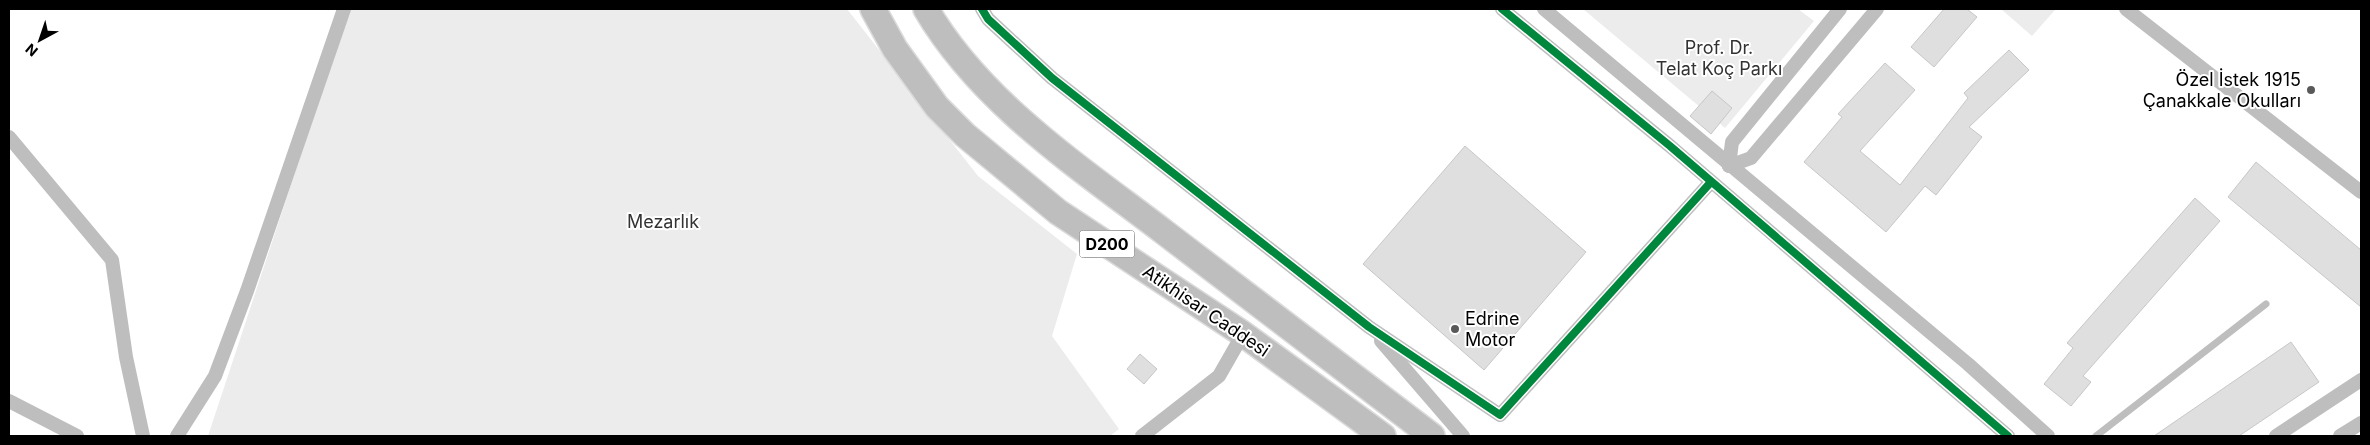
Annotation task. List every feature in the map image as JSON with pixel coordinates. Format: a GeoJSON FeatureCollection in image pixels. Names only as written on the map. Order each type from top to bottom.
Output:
{"type":"FeatureCollection","features":[{"type":"Feature","properties":{"kind":"highway","name":"Atikhisar Caddesi"},"geometry":{"type":"LineString","coordinates":[[872,9],[895,49],[932,100],[965,135],[1058,212],[1243,334],[1371,433]]}},
{"type":"Feature","properties":{"kind":"highway","name":"Atikhisar Caddesi"},"geometry":{"type":"LineString","coordinates":[[926,9],[938,30],[965,63],[988,88],[1043,138],[1432,436]]}},
{"type":"Feature","properties":{"kind":"street"},"geometry":{"type":"LineString","coordinates":[[177,436],[215,376],[247,291],[344,9]]}},
{"type":"Feature","properties":{"kind":"street"},"geometry":{"type":"LineString","coordinates":[[982,9],[988,19],[1052,78],[1369,327],[1500,415],[1711,182]]}},
{"type":"Feature","properties":{"kind":"street"},"geometry":{"type":"LineString","coordinates":[[1502,9],[1711,182],[2008,436]]}},
{"type":"Feature","properties":{"kind":"street"},"geometry":{"type":"LineString","coordinates":[[1544,9],[1729,166],[1968,364],[2048,436]]}},
{"type":"Feature","properties":{"kind":"street"},"geometry":{"type":"LineString","coordinates":[[1729,166],[1751,158],[1877,9]]}},
{"type":"Feature","properties":{"kind":"street"},"geometry":{"type":"LineString","coordinates":[[2126,9],[2361,192]]}},
{"type":"Feature","properties":{"kind":"street"},"geometry":{"type":"LineString","coordinates":[[1729,166],[1732,142],[1836,10]]}},
{"type":"Feature","properties":{"kind":"street"},"geometry":{"type":"LineString","coordinates":[[9,137],[112,260],[126,357],[143,436]]}},
{"type":"Feature","properties":{"kind":"street"},"geometry":{"type":"LineString","coordinates":[[1369,327],[1463,436]]}},
{"type":"Feature","properties":{"kind":"street"},"geometry":{"type":"LineString","coordinates":[[1142,436],[1219,376],[1243,334]]}},
{"type":"Feature","properties":{"kind":"street"},"geometry":{"type":"LineString","coordinates":[[2276,436],[2361,380]]}},
{"type":"Feature","properties":{"kind":"street"},"geometry":{"type":"LineString","coordinates":[[9,401],[77,436]]}},
{"type":"Feature","properties":{"kind":"street"},"geometry":{"type":"LineString","coordinates":[[2340,436],[2361,423]]}},
{"type":"Feature","properties":{"kind":"lane"},"geometry":{"type":"LineString","coordinates":[[2096,436],[2266,304]]}},
{"type":"Feature","properties":{"kind":"green space","name":"Mezarlık"},"geometry":{"type":"Polygon","coordinates":[[[349,9],[847,9],[978,176],[1077,254],[1052,336],[1119,429],[1110,436],[208,436],[349,9]]]}},
{"type":"Feature","properties":{"kind":"green space","name":"Prof. Dr. Telat Koç Parkı"},"geometry":{"type":"Polygon","coordinates":[[[1583,9],[1798,9],[1814,21],[1725,128],[1583,9]]]}},
{"type":"Feature","properties":{"kind":"green space"},"geometry":{"type":"Polygon","coordinates":[[[2001,9],[2053,9],[2055,10],[2032,36],[2001,9]]]}},
{"type":"Feature","properties":{"kind":"building"},"geometry":{"type":"Polygon","coordinates":[[[1944,9],[1967,9],[1977,17],[1934,67],[1911,47],[1944,9]]]}},
{"type":"Feature","properties":{"kind":"building"},"geometry":{"type":"Polygon","coordinates":[[[2009,50],[2029,70],[1969,127],[1982,137],[1936,195],[1925,186],[1886,232],[1804,162],[1842,117],[1838,114],[1885,63],[1915,90],[1860,151],[1900,185],[1968,98],[1964,93],[2009,50]]]}},
{"type":"Feature","properties":{"kind":"building"},"geometry":{"type":"Polygon","coordinates":[[[1712,91],[1732,108],[1711,134],[1690,116],[1712,91]]]}},
{"type":"Feature","properties":{"kind":"building"},"geometry":{"type":"Polygon","coordinates":[[[1465,146],[1586,252],[1484,370],[1363,264],[1465,146]]]}},
{"type":"Feature","properties":{"kind":"building"},"geometry":{"type":"Polygon","coordinates":[[[2256,162],[2361,250],[2361,307],[2228,197],[2256,162]]]}},
{"type":"Feature","properties":{"kind":"building"},"geometry":{"type":"Polygon","coordinates":[[[2195,198],[2220,221],[2083,376],[2091,382],[2071,406],[2044,384],[2073,348],[2067,343],[2195,198]]]}},
{"type":"Feature","properties":{"kind":"building"},"geometry":{"type":"Polygon","coordinates":[[[2291,342],[2319,382],[2239,436],[2154,436],[2291,342]]]}},
{"type":"Feature","properties":{"kind":"building"},"geometry":{"type":"Polygon","coordinates":[[[1140,354],[1157,369],[1144,384],[1127,369],[1140,354]]]}},
{"type":"Feature","properties":{"kind":"cycle path"},"geometry":{"type":"LineString","coordinates":[[982,9],[988,19],[1052,78],[1369,327],[1500,415],[1711,182]]}},
{"type":"Feature","properties":{"kind":"cycle path"},"geometry":{"type":"LineString","coordinates":[[1502,9],[1670,146],[2008,436]]}},
{"type":"Feature","properties":{"kind":"place","name":"Özel İstek 1915 Çanakkale Okulları"},"geometry":{"type":"Point","coordinates":[2311,90]}},
{"type":"Feature","properties":{"kind":"place","name":"Edrine Motor"},"geometry":{"type":"Point","coordinates":[1455,329]}}]}
